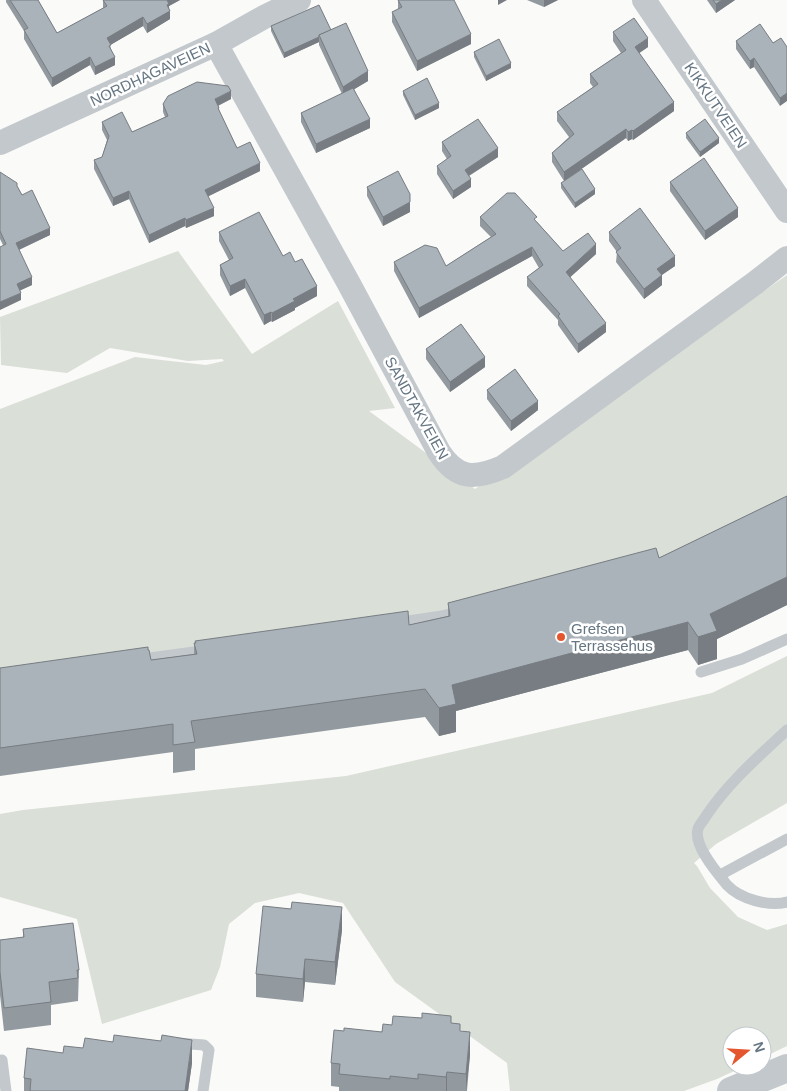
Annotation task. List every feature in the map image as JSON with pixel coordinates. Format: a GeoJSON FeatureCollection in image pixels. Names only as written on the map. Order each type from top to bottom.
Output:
{"type":"FeatureCollection","features":[{"type":"Feature","properties":{"kind":"street","name":"NORDHAGAVEIEN"},"geometry":{"type":"LineString","coordinates":[[0,143],[216,44],[299,0]]}},
{"type":"Feature","properties":{"kind":"street","name":"KIKKUTVEIEN"},"geometry":{"type":"LineString","coordinates":[[644,0],[787,211]]}},
{"type":"Feature","properties":{"kind":"street","name":"SANDTAKVEIEN"},"geometry":{"type":"LineString","coordinates":[[216,44],[348,282],[439,452],[446,462],[458,471],[480,476],[503,467],[787,258]]}},
{"type":"Feature","properties":{"kind":"street"},"geometry":{"type":"LineString","coordinates":[[731,1091],[787,1068]]}},
{"type":"Feature","properties":{"kind":"lane"},"geometry":{"type":"LineString","coordinates":[[383,624],[442,616],[470,609]]}},
{"type":"Feature","properties":{"kind":"lane"},"geometry":{"type":"LineString","coordinates":[[701,672],[742,659],[787,639]]}},
{"type":"Feature","properties":{"kind":"lane"},"geometry":{"type":"LineString","coordinates":[[128,662],[216,649]]}},
{"type":"Feature","properties":{"kind":"lane"},"geometry":{"type":"LineString","coordinates":[[787,730],[731,783],[712,807],[698,830],[699,842],[704,855],[729,886],[748,899],[779,904],[787,902]]}},
{"type":"Feature","properties":{"kind":"lane"},"geometry":{"type":"LineString","coordinates":[[720,875],[787,839]]}},
{"type":"Feature","properties":{"kind":"lane"},"geometry":{"type":"LineString","coordinates":[[166,1042],[189,1043],[204,1046],[209,1050],[203,1091]]}},
{"type":"Feature","properties":{"kind":"lane"},"geometry":{"type":"LineString","coordinates":[[2,1060],[6,1091]]}},
{"type":"Feature","properties":{"kind":"shaded area"},"geometry":{"type":"Polygon","coordinates":[[[178,251],[252,354],[338,301],[395,408],[369,411],[475,489],[787,275],[787,534],[674,587],[0,699],[0,409],[135,357],[206,365],[224,361],[222,359],[188,361],[110,348],[67,373],[1,365],[0,317],[178,251]]]}},
{"type":"Feature","properties":{"kind":"shaded area"},"geometry":{"type":"Polygon","coordinates":[[[787,656],[787,803],[716,844],[694,863],[710,888],[738,917],[767,930],[787,924],[787,1046],[772,1053],[772,1026],[722,1026],[723,1076],[684,1091],[510,1091],[507,1063],[395,982],[343,903],[299,893],[255,903],[229,924],[220,967],[211,990],[102,1024],[77,919],[0,897],[0,814],[346,776],[712,693],[787,656]]]}},
{"type":"Feature","properties":{"kind":"building"},"geometry":{"type":"Polygon","coordinates":[[[10,0],[38,0],[57,33],[107,6],[103,0],[167,0],[170,11],[147,24],[143,17],[107,38],[115,57],[95,67],[90,57],[52,78],[24,30],[28,28],[10,0]]]}},
{"type":"Feature","properties":{"kind":"building"},"geometry":{"type":"Polygon","coordinates":[[[398,0],[454,0],[471,34],[417,61],[392,12],[402,7],[398,0]]]}},
{"type":"Feature","properties":{"kind":"building"},"geometry":{"type":"Polygon","coordinates":[[[713,0],[722,0],[716,4],[713,0]]]}},
{"type":"Feature","properties":{"kind":"building"},"geometry":{"type":"Polygon","coordinates":[[[319,5],[331,30],[284,53],[271,26],[319,5]]]}},
{"type":"Feature","properties":{"kind":"building"},"geometry":{"type":"Polygon","coordinates":[[[634,18],[648,38],[635,47],[674,102],[633,131],[628,132],[626,129],[564,172],[552,153],[574,134],[557,112],[598,84],[590,74],[626,50],[613,32],[634,18]]]}},
{"type":"Feature","properties":{"kind":"building"},"geometry":{"type":"Polygon","coordinates":[[[346,23],[368,71],[343,87],[319,35],[346,23]]]}},
{"type":"Feature","properties":{"kind":"building"},"geometry":{"type":"Polygon","coordinates":[[[760,24],[773,43],[781,38],[787,47],[787,93],[780,98],[754,58],[750,61],[736,41],[760,24]]]}},
{"type":"Feature","properties":{"kind":"building"},"geometry":{"type":"Polygon","coordinates":[[[499,39],[511,63],[486,76],[474,52],[499,39]]]}},
{"type":"Feature","properties":{"kind":"building"},"geometry":{"type":"Polygon","coordinates":[[[427,78],[439,103],[415,115],[403,91],[427,78]]]}},
{"type":"Feature","properties":{"kind":"building"},"geometry":{"type":"Polygon","coordinates":[[[197,82],[228,86],[231,91],[215,99],[218,108],[237,148],[250,142],[260,163],[205,190],[214,208],[186,220],[185,218],[149,235],[129,191],[113,198],[94,160],[102,157],[109,136],[102,122],[122,112],[132,132],[168,116],[163,104],[168,96],[197,82]]]}},
{"type":"Feature","properties":{"kind":"building"},"geometry":{"type":"Polygon","coordinates":[[[353,88],[370,119],[316,144],[301,113],[353,88]]]}},
{"type":"Feature","properties":{"kind":"building"},"geometry":{"type":"Polygon","coordinates":[[[478,119],[498,148],[465,170],[471,179],[453,191],[437,166],[451,156],[442,142],[478,119]]]}},
{"type":"Feature","properties":{"kind":"building"},"geometry":{"type":"Polygon","coordinates":[[[705,119],[719,138],[700,152],[686,133],[705,119]]]}},
{"type":"Feature","properties":{"kind":"building"},"geometry":{"type":"Polygon","coordinates":[[[704,158],[738,208],[705,231],[670,182],[704,158]]]}},
{"type":"Feature","properties":{"kind":"building"},"geometry":{"type":"Polygon","coordinates":[[[582,169],[595,189],[575,203],[561,183],[582,169]]]}},
{"type":"Feature","properties":{"kind":"building"},"geometry":{"type":"Polygon","coordinates":[[[398,171],[410,194],[410,202],[383,217],[367,187],[398,171]]]}},
{"type":"Feature","properties":{"kind":"building"},"geometry":{"type":"Polygon","coordinates":[[[0,172],[17,183],[22,195],[32,190],[50,228],[16,243],[32,277],[17,284],[21,293],[0,302],[0,247],[6,244],[0,231],[0,172]]]}},
{"type":"Feature","properties":{"kind":"building"},"geometry":{"type":"Polygon","coordinates":[[[507,193],[515,193],[537,217],[534,219],[563,251],[588,233],[596,244],[566,272],[606,323],[578,344],[558,316],[560,314],[527,277],[543,265],[532,247],[419,308],[394,262],[425,245],[437,248],[446,266],[496,234],[480,217],[507,193]]]}},
{"type":"Feature","properties":{"kind":"building"},"geometry":{"type":"Polygon","coordinates":[[[640,208],[675,256],[657,269],[662,275],[644,289],[616,252],[621,248],[609,232],[640,208]]]}},
{"type":"Feature","properties":{"kind":"building"},"geometry":{"type":"Polygon","coordinates":[[[259,212],[283,256],[290,252],[295,262],[302,259],[317,286],[293,299],[295,301],[264,315],[245,279],[230,286],[220,265],[233,258],[219,232],[259,212]]]}},
{"type":"Feature","properties":{"kind":"building"},"geometry":{"type":"Polygon","coordinates":[[[461,324],[485,357],[450,382],[426,349],[461,324]]]}},
{"type":"Feature","properties":{"kind":"building"},"geometry":{"type":"Polygon","coordinates":[[[515,369],[538,401],[511,421],[487,390],[515,369]]]}},
{"type":"Feature","properties":{"kind":"building"},"geometry":{"type":"Polygon","coordinates":[[[787,496],[787,577],[710,614],[717,631],[698,637],[688,622],[452,685],[456,704],[439,708],[425,689],[191,721],[195,742],[173,745],[173,724],[0,748],[0,668],[148,647],[151,660],[197,654],[195,641],[408,611],[409,625],[450,616],[448,603],[656,548],[659,558],[787,496]]]}},
{"type":"Feature","properties":{"kind":"building"},"geometry":{"type":"Polygon","coordinates":[[[292,902],[342,907],[335,962],[305,959],[303,979],[256,974],[263,906],[291,909],[292,902]]]}},
{"type":"Feature","properties":{"kind":"building"},"geometry":{"type":"Polygon","coordinates":[[[73,923],[79,970],[77,970],[78,978],[49,982],[51,1002],[4,1008],[0,972],[0,940],[24,937],[23,929],[73,923]]]}},
{"type":"Feature","properties":{"kind":"building"},"geometry":{"type":"Polygon","coordinates":[[[422,1013],[451,1016],[451,1023],[460,1024],[460,1031],[470,1032],[466,1074],[447,1072],[446,1077],[418,1074],[418,1079],[390,1076],[390,1079],[339,1074],[340,1064],[331,1063],[334,1030],[344,1031],[344,1028],[382,1032],[383,1024],[392,1025],[393,1016],[422,1018],[422,1013]]]}},
{"type":"Feature","properties":{"kind":"building"},"geometry":{"type":"Polygon","coordinates":[[[114,1035],[161,1041],[162,1035],[192,1040],[185,1091],[30,1091],[31,1079],[24,1078],[27,1048],[63,1053],[64,1046],[83,1048],[85,1038],[113,1042],[114,1035]]]}},
{"type":"Feature","properties":{"kind":"place","name":"Grefsen Terrassehus"},"geometry":{"type":"Point","coordinates":[561,637]}}]}
